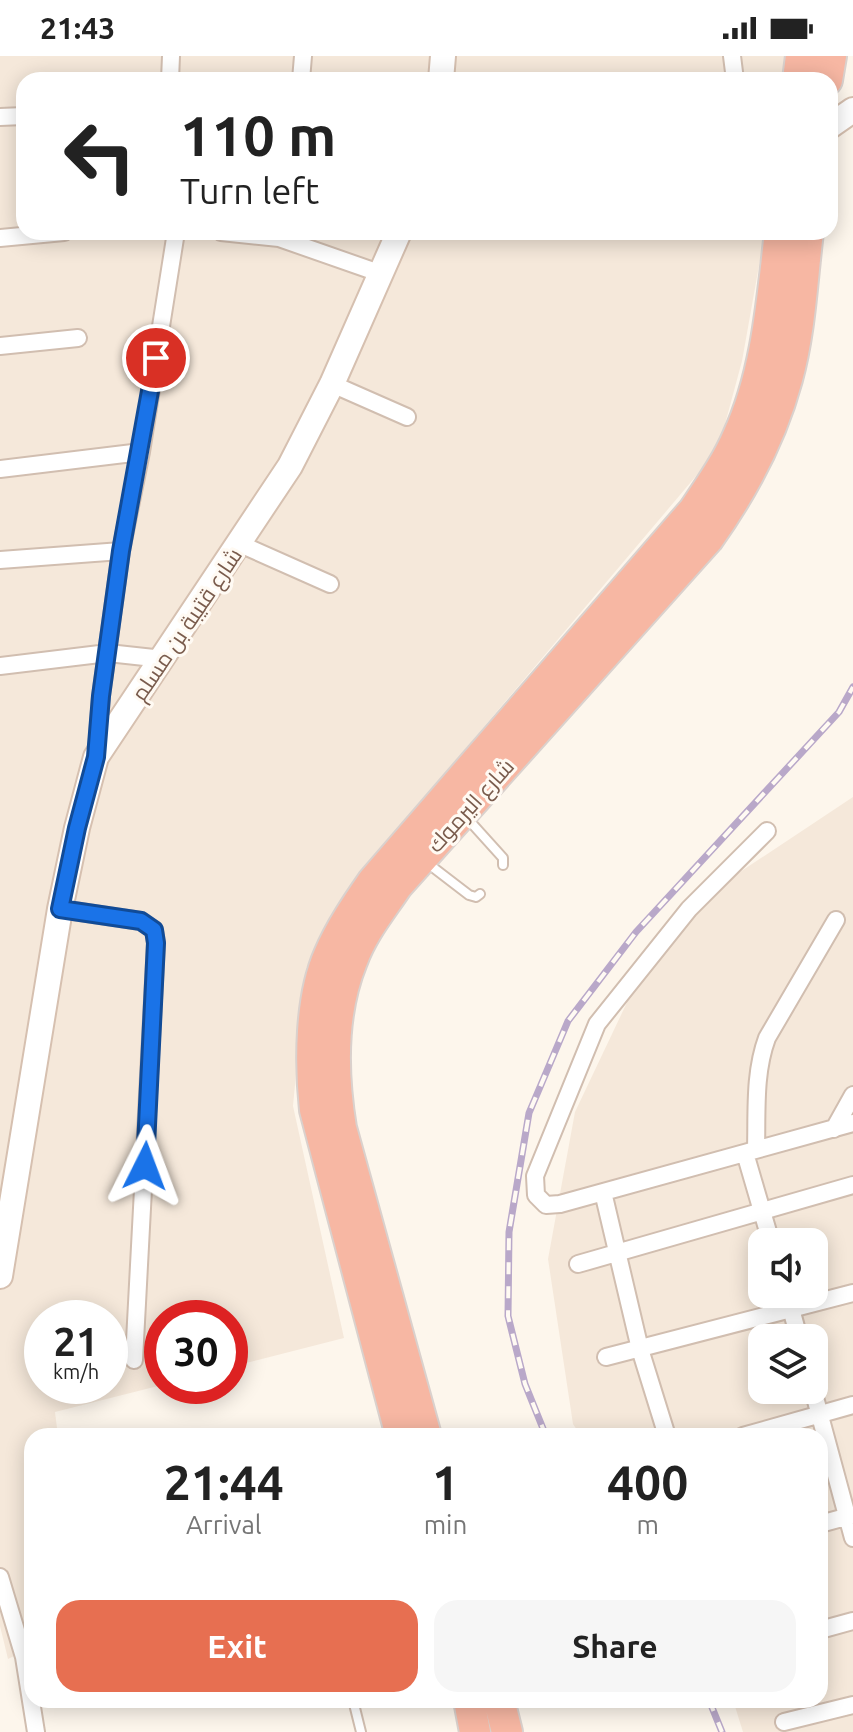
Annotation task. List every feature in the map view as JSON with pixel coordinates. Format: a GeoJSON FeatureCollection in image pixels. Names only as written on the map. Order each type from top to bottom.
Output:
{"type":"FeatureCollection","features":[{"type":"Feature","properties":{"kind":"highway","name":"شارع اليرموك"},"geometry":{"type":"LineString","coordinates":[[399,1428],[315,1110],[312,1056],[321,976],[341,931],[373,881],[694,510],[716,476],[738,437],[752,399],[765,343],[779,240]]}},
{"type":"Feature","properties":{"kind":"highway","name":"شارع اليرموك"},"geometry":{"type":"LineString","coordinates":[[424,1428],[341,1128],[335,1090],[335,1041],[341,996],[352,960],[371,924],[397,886],[708,539],[738,497],[760,455],[788,377],[807,240]]}},
{"type":"Feature","properties":{"kind":"highway"},"geometry":{"type":"LineString","coordinates":[[470,1708],[475,1732]]}},
{"type":"Feature","properties":{"kind":"highway"},"geometry":{"type":"LineString","coordinates":[[501,1708],[507,1732]]}},
{"type":"Feature","properties":{"kind":"street"},"geometry":{"type":"LineString","coordinates":[[96,757],[121,551],[141,452],[175,240]]}},
{"type":"Feature","properties":{"kind":"street"},"geometry":{"type":"LineString","coordinates":[[293,240],[382,274]]}},
{"type":"Feature","properties":{"kind":"street","name":"شارع قتيبة بن مسلم"},"geometry":{"type":"LineString","coordinates":[[0,1276],[60,909],[96,757],[290,466],[332,384],[396,240]]}},
{"type":"Feature","properties":{"kind":"street"},"geometry":{"type":"LineString","coordinates":[[0,346],[78,338]]}},
{"type":"Feature","properties":{"kind":"street"},"geometry":{"type":"LineString","coordinates":[[332,384],[407,417]]}},
{"type":"Feature","properties":{"kind":"street"},"geometry":{"type":"LineString","coordinates":[[0,469],[141,452]]}},
{"type":"Feature","properties":{"kind":"street"},"geometry":{"type":"LineString","coordinates":[[240,544],[330,584]]}},
{"type":"Feature","properties":{"kind":"street"},"geometry":{"type":"LineString","coordinates":[[0,560],[121,551]]}},
{"type":"Feature","properties":{"kind":"street"},"geometry":{"type":"LineString","coordinates":[[0,666],[108,653],[163,659]]}},
{"type":"Feature","properties":{"kind":"street"},"geometry":{"type":"LineString","coordinates":[[767,831],[689,909],[597,1024],[535,1176],[536,1195],[546,1205],[560,1204],[853,1123]]}},
{"type":"Feature","properties":{"kind":"street"},"geometry":{"type":"LineString","coordinates":[[60,909],[141,921],[154,930],[156,943],[134,1360]]}},
{"type":"Feature","properties":{"kind":"street"},"geometry":{"type":"LineString","coordinates":[[767,1228],[750,1151],[761,1055],[767,1038],[836,920]]}},
{"type":"Feature","properties":{"kind":"street"},"geometry":{"type":"LineString","coordinates":[[834,1129],[853,1095]]}},
{"type":"Feature","properties":{"kind":"street"},"geometry":{"type":"LineString","coordinates":[[578,1264],[853,1185]]}},
{"type":"Feature","properties":{"kind":"street"},"geometry":{"type":"LineString","coordinates":[[603,1192],[640,1349],[665,1428]]}},
{"type":"Feature","properties":{"kind":"street"},"geometry":{"type":"LineString","coordinates":[[828,1297],[853,1293]]}},
{"type":"Feature","properties":{"kind":"street"},"geometry":{"type":"LineString","coordinates":[[606,1357],[771,1308]]}},
{"type":"Feature","properties":{"kind":"street"},"geometry":{"type":"LineString","coordinates":[[816,1404],[823,1428]]}},
{"type":"Feature","properties":{"kind":"street"},"geometry":{"type":"LineString","coordinates":[[772,1428],[853,1405]]}},
{"type":"Feature","properties":{"kind":"street"},"geometry":{"type":"LineString","coordinates":[[828,1444],[850,1516],[853,1538]]}},
{"type":"Feature","properties":{"kind":"street"},"geometry":{"type":"LineString","coordinates":[[828,1522],[850,1516]]}},
{"type":"Feature","properties":{"kind":"street"},"geometry":{"type":"LineString","coordinates":[[0,1577],[24,1657]]}},
{"type":"Feature","properties":{"kind":"street"},"geometry":{"type":"LineString","coordinates":[[828,1628],[853,1621]]}},
{"type":"Feature","properties":{"kind":"street"},"geometry":{"type":"LineString","coordinates":[[784,1722],[853,1705]]}},
{"type":"Feature","properties":{"kind":"street"},"geometry":{"type":"LineString","coordinates":[[32,1708],[36,1732]]}},
{"type":"Feature","properties":{"kind":"lane"},"geometry":{"type":"LineString","coordinates":[[463,813],[503,858],[503,865]]}},
{"type":"Feature","properties":{"kind":"lane"},"geometry":{"type":"LineString","coordinates":[[422,859],[469,895],[476,897],[480,894]]}},
{"type":"Feature","properties":{"kind":"lane"},"geometry":{"type":"LineString","coordinates":[[355,1708],[361,1732]]}},
{"type":"Feature","properties":{"kind":"shaded area"},"geometry":{"type":"Polygon","coordinates":[[[0,56],[786,56],[785,72],[16,72],[16,240],[764,240],[742,361],[718,450],[428,793],[306,968],[293,1106],[344,1338],[248,1362],[248,1300],[144,1300],[144,1390],[128,1394],[128,1300],[24,1300],[24,1404],[87,1404],[55,1412],[57,1428],[24,1428],[24,1651],[8,1659],[0,1626],[0,56]]]}},
{"type":"Feature","properties":{"kind":"shaded area"},"geometry":{"type":"Polygon","coordinates":[[[853,797],[853,1732],[743,1732],[736,1708],[828,1708],[828,1428],[576,1428],[573,1424],[548,1259],[575,1112],[640,975],[731,878],[853,797]]]}},
{"type":"Feature","properties":{"kind":"railway"},"geometry":{"type":"LineString","coordinates":[[543,1428],[525,1384],[508,1316],[509,1232],[529,1113],[568,1021],[636,932],[839,712],[853,687]]}},
{"type":"Feature","properties":{"kind":"railway"},"geometry":{"type":"LineString","coordinates":[[712,1708],[722,1732]]}},
{"type":"Feature","properties":{"kind":"route"},"geometry":{"type":"LineString","coordinates":[[145,1166],[156,943],[154,930],[141,921],[60,909],[96,757],[121,551],[156,358]]}}]}
